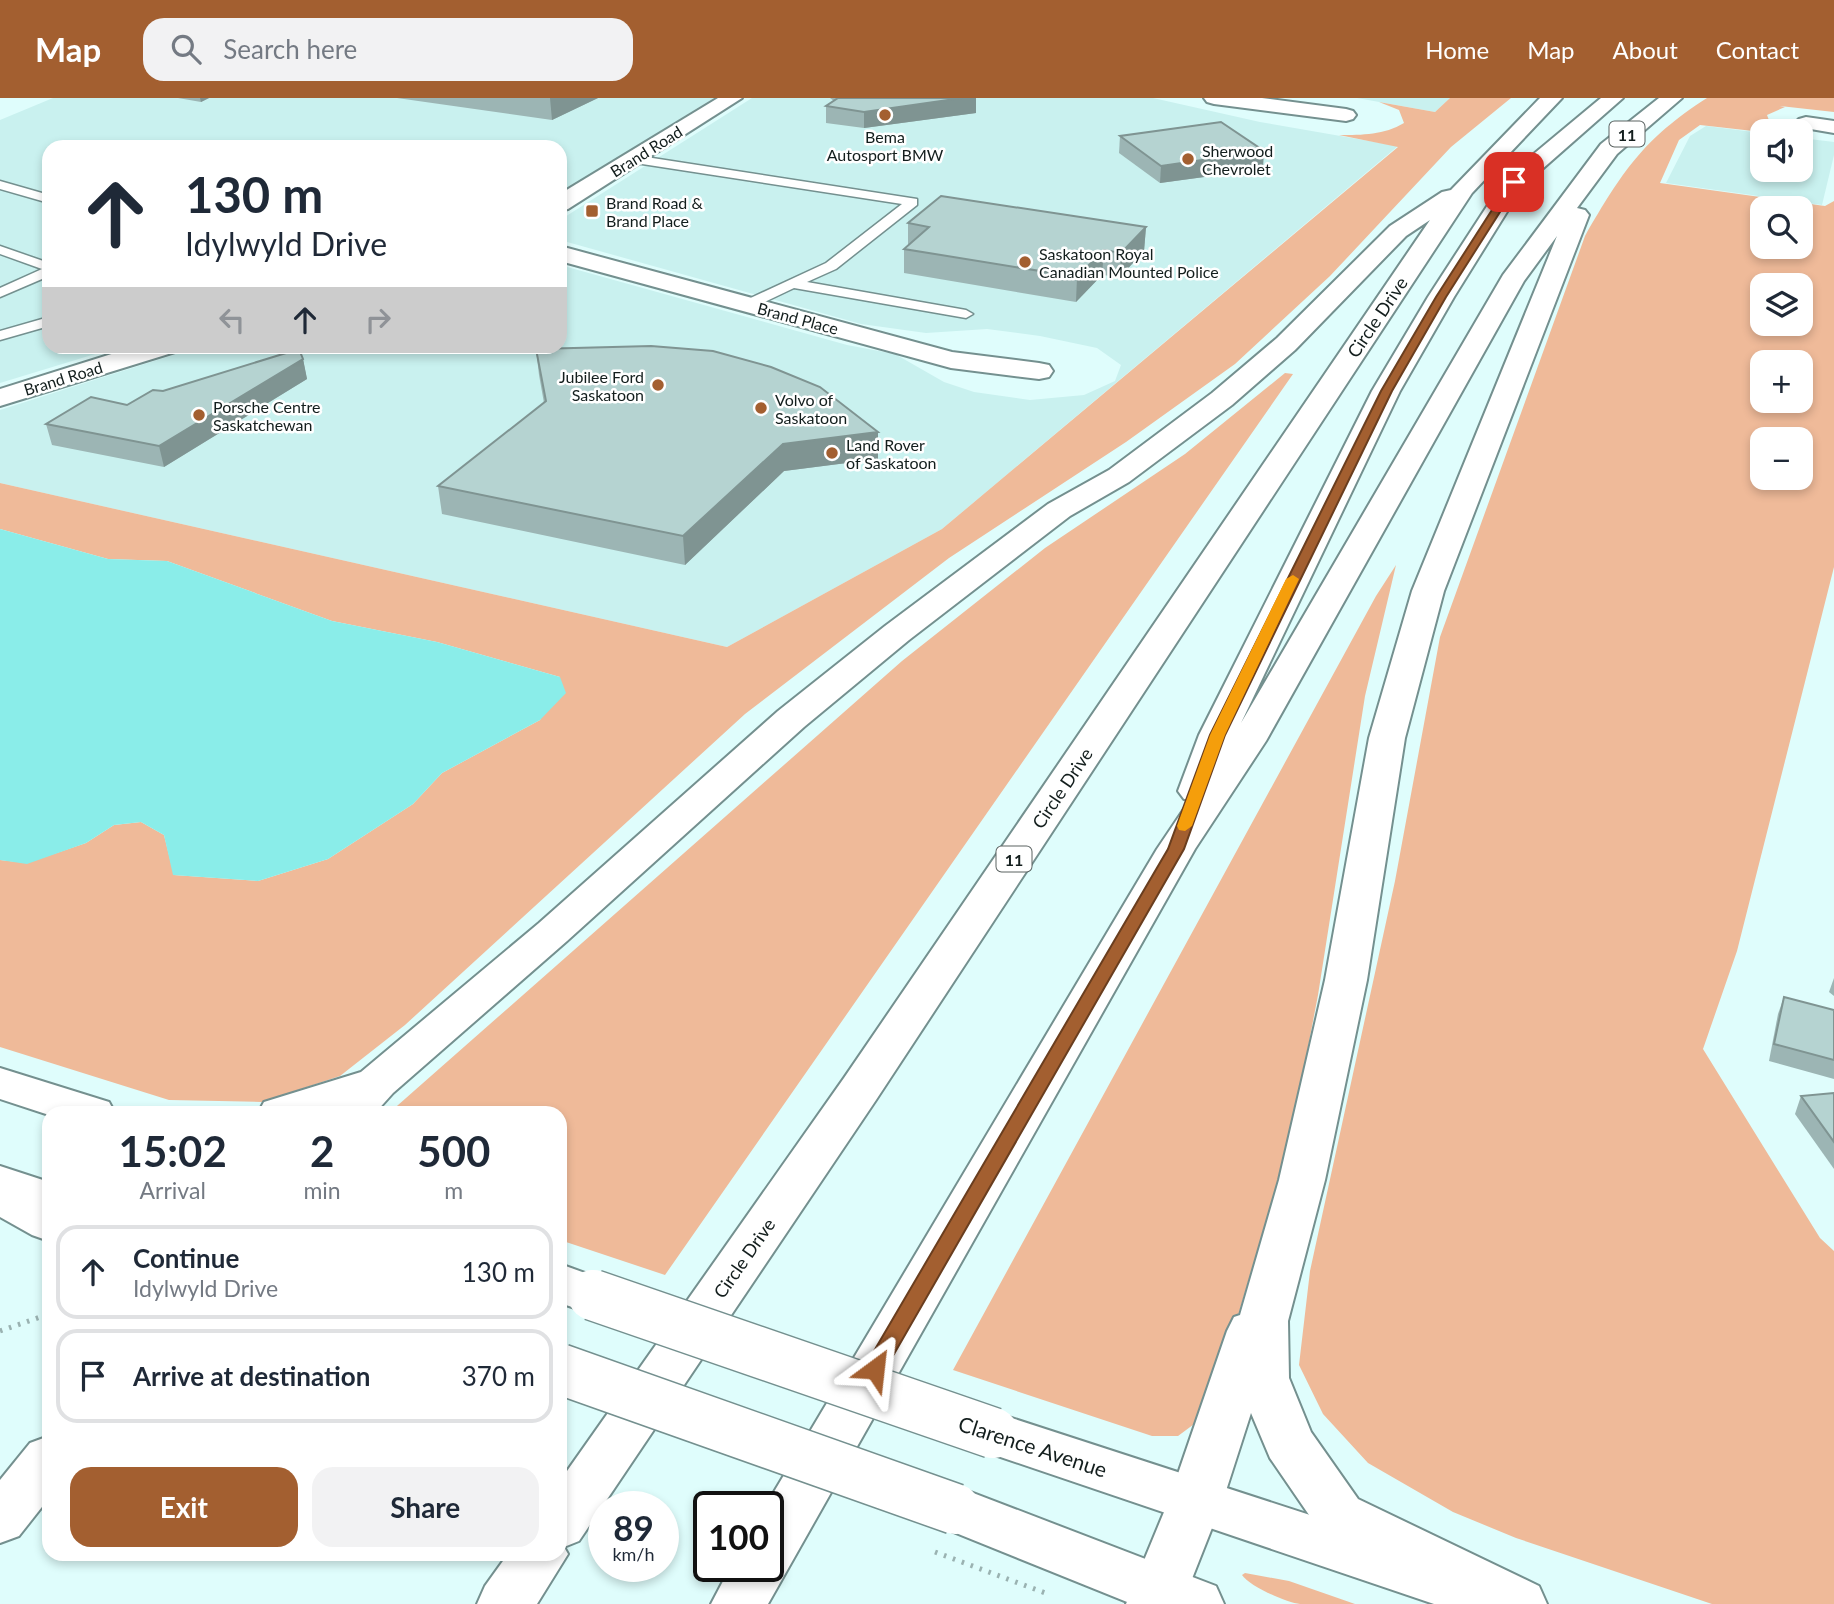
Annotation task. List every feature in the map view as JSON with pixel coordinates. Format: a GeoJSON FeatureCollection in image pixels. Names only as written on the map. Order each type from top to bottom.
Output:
{"type":"FeatureCollection","features":[{"type":"Feature","properties":{"kind":"main road","name":"Brand Road"},"geometry":{"type":"LineString","coordinates":[[567,200],[732,98]]}},
{"type":"Feature","properties":{"kind":"main road"},"geometry":{"type":"LineString","coordinates":[[1214,98],[1346,115]]}},
{"type":"Feature","properties":{"kind":"main road","name":"Circle Drive"},"geometry":{"type":"LineString","coordinates":[[567,1515],[868,1077],[1463,189],[1552,98]]}},
{"type":"Feature","properties":{"kind":"main road","name":"11"},"geometry":{"type":"LineString","coordinates":[[1176,849],[1217,735],[1386,391],[1434,308],[1514,182],[1613,98]]}},
{"type":"Feature","properties":{"kind":"main road","name":"11"},"geometry":{"type":"LineString","coordinates":[[784,1524],[1176,849],[1248,741],[1512,280],[1609,149],[1672,98]]}},
{"type":"Feature","properties":{"kind":"main road"},"geometry":{"type":"LineString","coordinates":[[1813,124],[1834,127]]}},
{"type":"Feature","properties":{"kind":"main road"},"geometry":{"type":"LineString","coordinates":[[1519,1604],[1339,1515],[1289,1443],[1263,1378],[1263,1321],[1302,1180],[1346,980],[1387,738],[1424,604],[1576,218],[1588,177]]}},
{"type":"Feature","properties":{"kind":"main road"},"geometry":{"type":"LineString","coordinates":[[319,1106],[363,1098],[791,719],[897,633],[1059,510],[1119,477],[1222,398],[1286,344],[1398,231],[1463,189]]}},
{"type":"Feature","properties":{"kind":"main road","name":"Brand Place"},"geometry":{"type":"LineString","coordinates":[[567,255],[951,360],[1039,371]]}},
{"type":"Feature","properties":{"kind":"main road","name":"Brand Road"},"geometry":{"type":"LineString","coordinates":[[0,398],[140,354]]}},
{"type":"Feature","properties":{"kind":"main road"},"geometry":{"type":"LineString","coordinates":[[0,1083],[71,1106]]}},
{"type":"Feature","properties":{"kind":"main road"},"geometry":{"type":"LineString","coordinates":[[567,1373],[945,1530],[1170,1599],[1196,1500],[1302,1180]]}},
{"type":"Feature","properties":{"kind":"main road"},"geometry":{"type":"LineString","coordinates":[[0,1183],[42,1197]]}},
{"type":"Feature","properties":{"kind":"main road"},"geometry":{"type":"LineString","coordinates":[[0,1196],[42,1219]]}},
{"type":"Feature","properties":{"kind":"main road","name":"Clarence Avenue"},"geometry":{"type":"LineString","coordinates":[[576,1289],[993,1433],[1507,1604]]}},
{"type":"Feature","properties":{"kind":"main road"},"geometry":{"type":"LineString","coordinates":[[0,1520],[42,1467]]}},
{"type":"Feature","properties":{"kind":"main road"},"geometry":{"type":"LineString","coordinates":[[505,1604],[535,1561]]}},
{"type":"Feature","properties":{"kind":"main road"},"geometry":{"type":"LineString","coordinates":[[739,1604],[751,1582]]}},
{"type":"Feature","properties":{"kind":"lane"},"geometry":{"type":"LineString","coordinates":[[633,159],[919,203],[831,266],[749,304]]}},
{"type":"Feature","properties":{"kind":"lane"},"geometry":{"type":"LineString","coordinates":[[0,185],[42,197]]}},
{"type":"Feature","properties":{"kind":"lane"},"geometry":{"type":"LineString","coordinates":[[2,252],[42,266]]}},
{"type":"Feature","properties":{"kind":"lane"},"geometry":{"type":"LineString","coordinates":[[0,293],[42,272]]}},
{"type":"Feature","properties":{"kind":"lane"},"geometry":{"type":"LineString","coordinates":[[793,284],[966,314]]}},
{"type":"Feature","properties":{"kind":"lane"},"geometry":{"type":"LineString","coordinates":[[0,336],[42,323]]}},
{"type":"Feature","properties":{"kind":"path"},"geometry":{"type":"LineString","coordinates":[[0,1331],[42,1316]]}},
{"type":"Feature","properties":{"kind":"path"},"geometry":{"type":"LineString","coordinates":[[945,1530],[1062,1599]]}},
{"type":"Feature","properties":{"kind":"shaded area"},"geometry":{"type":"Polygon","coordinates":[[[53,98],[714,98],[567,189],[567,140],[42,140],[42,354],[95,354],[0,383],[0,120],[53,98]]]}},
{"type":"Feature","properties":{"kind":"shaded area"},"geometry":{"type":"Polygon","coordinates":[[[752,98],[1153,98],[1260,122],[1398,146],[942,529],[727,647],[0,483],[0,410],[176,354],[567,354],[567,267],[847,345],[895,354],[944,382],[974,392],[1030,400],[1084,395],[1115,381],[1121,365],[1097,348],[1040,336],[987,329],[926,333],[861,324],[567,242],[567,216],[752,98]]]}},
{"type":"Feature","properties":{"kind":"shaded area"},"geometry":{"type":"Polygon","coordinates":[[[1357,98],[1450,98],[1435,112],[1357,98]]]}},
{"type":"Feature","properties":{"kind":"shaded area"},"geometry":{"type":"Polygon","coordinates":[[[1450,98],[1511,98],[1451,147],[1330,276],[1235,364],[1126,442],[949,558],[745,714],[405,1025],[340,1076],[262,1102],[169,1100],[0,1047],[0,860],[27,863],[86,843],[114,825],[141,822],[164,835],[174,875],[258,881],[328,859],[413,804],[442,773],[540,720],[560,677],[437,642],[332,621],[167,561],[108,559],[0,529],[0,483],[727,647],[942,529],[1398,147],[1339,135],[1381,132],[1404,123],[1399,110],[1379,102],[1435,112],[1450,98]]]}},
{"type":"Feature","properties":{"kind":"shaded area"},"geometry":{"type":"Polygon","coordinates":[[[1707,98],[1834,98],[1834,112],[1780,106],[1785,107],[1767,115],[1768,119],[1750,119],[1750,131],[1700,125],[1679,140],[1660,183],[1753,196],[1750,196],[1750,259],[1813,259],[1813,204],[1825,206],[1834,201],[1834,567],[1737,951],[1703,1049],[1820,1238],[1834,1251],[1834,1604],[1712,1604],[1516,1538],[1453,1512],[1368,1463],[1323,1414],[1299,1365],[1310,1271],[1395,881],[1440,637],[1585,236],[1623,175],[1666,128],[1707,98]]]}},
{"type":"Feature","properties":{"kind":"shaded area"},"geometry":{"type":"Polygon","coordinates":[[[1706,126],[1750,132],[1750,182],[1813,182],[1813,139],[1834,142],[1834,155],[1822,205],[1813,204],[1813,196],[1758,196],[1666,183],[1690,136],[1706,126]]]}},
{"type":"Feature","properties":{"kind":"shaded area"},"geometry":{"type":"Polygon","coordinates":[[[1285,373],[1293,374],[665,1275],[567,1242],[567,1106],[397,1106],[902,661],[1045,548],[1185,454],[1285,373]]]}},
{"type":"Feature","properties":{"kind":"shaded area"},"geometry":{"type":"Polygon","coordinates":[[[1396,565],[1365,696],[1318,995],[1290,1141],[1209,1413],[1178,1436],[1152,1436],[953,1370],[1376,596],[1396,565]]]}},
{"type":"Feature","properties":{"kind":"shaded area"},"geometry":{"type":"Polygon","coordinates":[[[1245,1573],[1289,1581],[1355,1604],[1300,1604],[1286,1601],[1252,1584],[1242,1575],[1245,1573]]]}},
{"type":"Feature","properties":{"kind":"water"},"geometry":{"type":"Polygon","coordinates":[[[0,529],[108,559],[167,561],[332,621],[437,642],[560,677],[566,693],[540,720],[442,773],[413,804],[328,859],[258,881],[173,875],[164,835],[141,822],[114,825],[86,843],[27,864],[0,860],[0,529]]]}},
{"type":"Feature","properties":{"kind":"building"},"geometry":{"type":"Polygon","coordinates":[[[838,98],[962,98],[864,112],[826,106],[838,98]]]}},
{"type":"Feature","properties":{"kind":"building"},"geometry":{"type":"Polygon","coordinates":[[[1221,122],[1264,151],[1161,166],[1120,136],[1221,122]]]}},
{"type":"Feature","properties":{"kind":"building"},"geometry":{"type":"Polygon","coordinates":[[[941,196],[1146,227],[1121,253],[1104,250],[1077,277],[904,249],[929,227],[908,223],[941,196]]]}},
{"type":"Feature","properties":{"kind":"building"},"geometry":{"type":"Polygon","coordinates":[[[651,346],[713,351],[771,367],[820,387],[878,432],[783,444],[683,536],[438,486],[546,401],[537,354],[567,354],[567,348],[651,346]]]}},
{"type":"Feature","properties":{"kind":"building"},"geometry":{"type":"Polygon","coordinates":[[[283,354],[301,354],[303,359],[159,446],[46,424],[91,397],[127,405],[153,390],[163,391],[283,354]]]}},
{"type":"Feature","properties":{"kind":"building"},"geometry":{"type":"Polygon","coordinates":[[[1784,997],[1834,1010],[1834,1060],[1774,1044],[1784,997]]]}},
{"type":"Feature","properties":{"kind":"building"},"geometry":{"type":"Polygon","coordinates":[[[1834,1093],[1834,1142],[1801,1096],[1834,1093]]]}},
{"type":"Feature","properties":{"kind":"slow traffic"},"geometry":{"type":"LineString","coordinates":[[1185,826],[1217,735],[1293,579]]}},
{"type":"Feature","properties":{"kind":"place","name":"Bema Autosport BMW"},"geometry":{"type":"Point","coordinates":[885,115]}},
{"type":"Feature","properties":{"kind":"place","name":"Sherwood Chevrolet"},"geometry":{"type":"Point","coordinates":[1188,159]}},
{"type":"Feature","properties":{"kind":"place","name":"Brand Road & Brand Place"},"geometry":{"type":"Point","coordinates":[592,211]}},
{"type":"Feature","properties":{"kind":"place","name":"Saskatoon Royal Canadian Mounted Police"},"geometry":{"type":"Point","coordinates":[1025,262]}},
{"type":"Feature","properties":{"kind":"place","name":"Jubilee Ford Saskatoon"},"geometry":{"type":"Point","coordinates":[658,385]}},
{"type":"Feature","properties":{"kind":"place","name":"Volvo of Saskatoon"},"geometry":{"type":"Point","coordinates":[761,408]}},
{"type":"Feature","properties":{"kind":"place","name":"Porsche Centre Saskatchewan"},"geometry":{"type":"Point","coordinates":[199,415]}},
{"type":"Feature","properties":{"kind":"place","name":"Land Rover of Saskatoon"},"geometry":{"type":"Point","coordinates":[832,453]}},
{"type":"Feature","properties":{"kind":"route"},"geometry":{"type":"LineString","coordinates":[[875,1369],[1176,849],[1217,735],[1386,391],[1441,297],[1514,182]]}}]}
